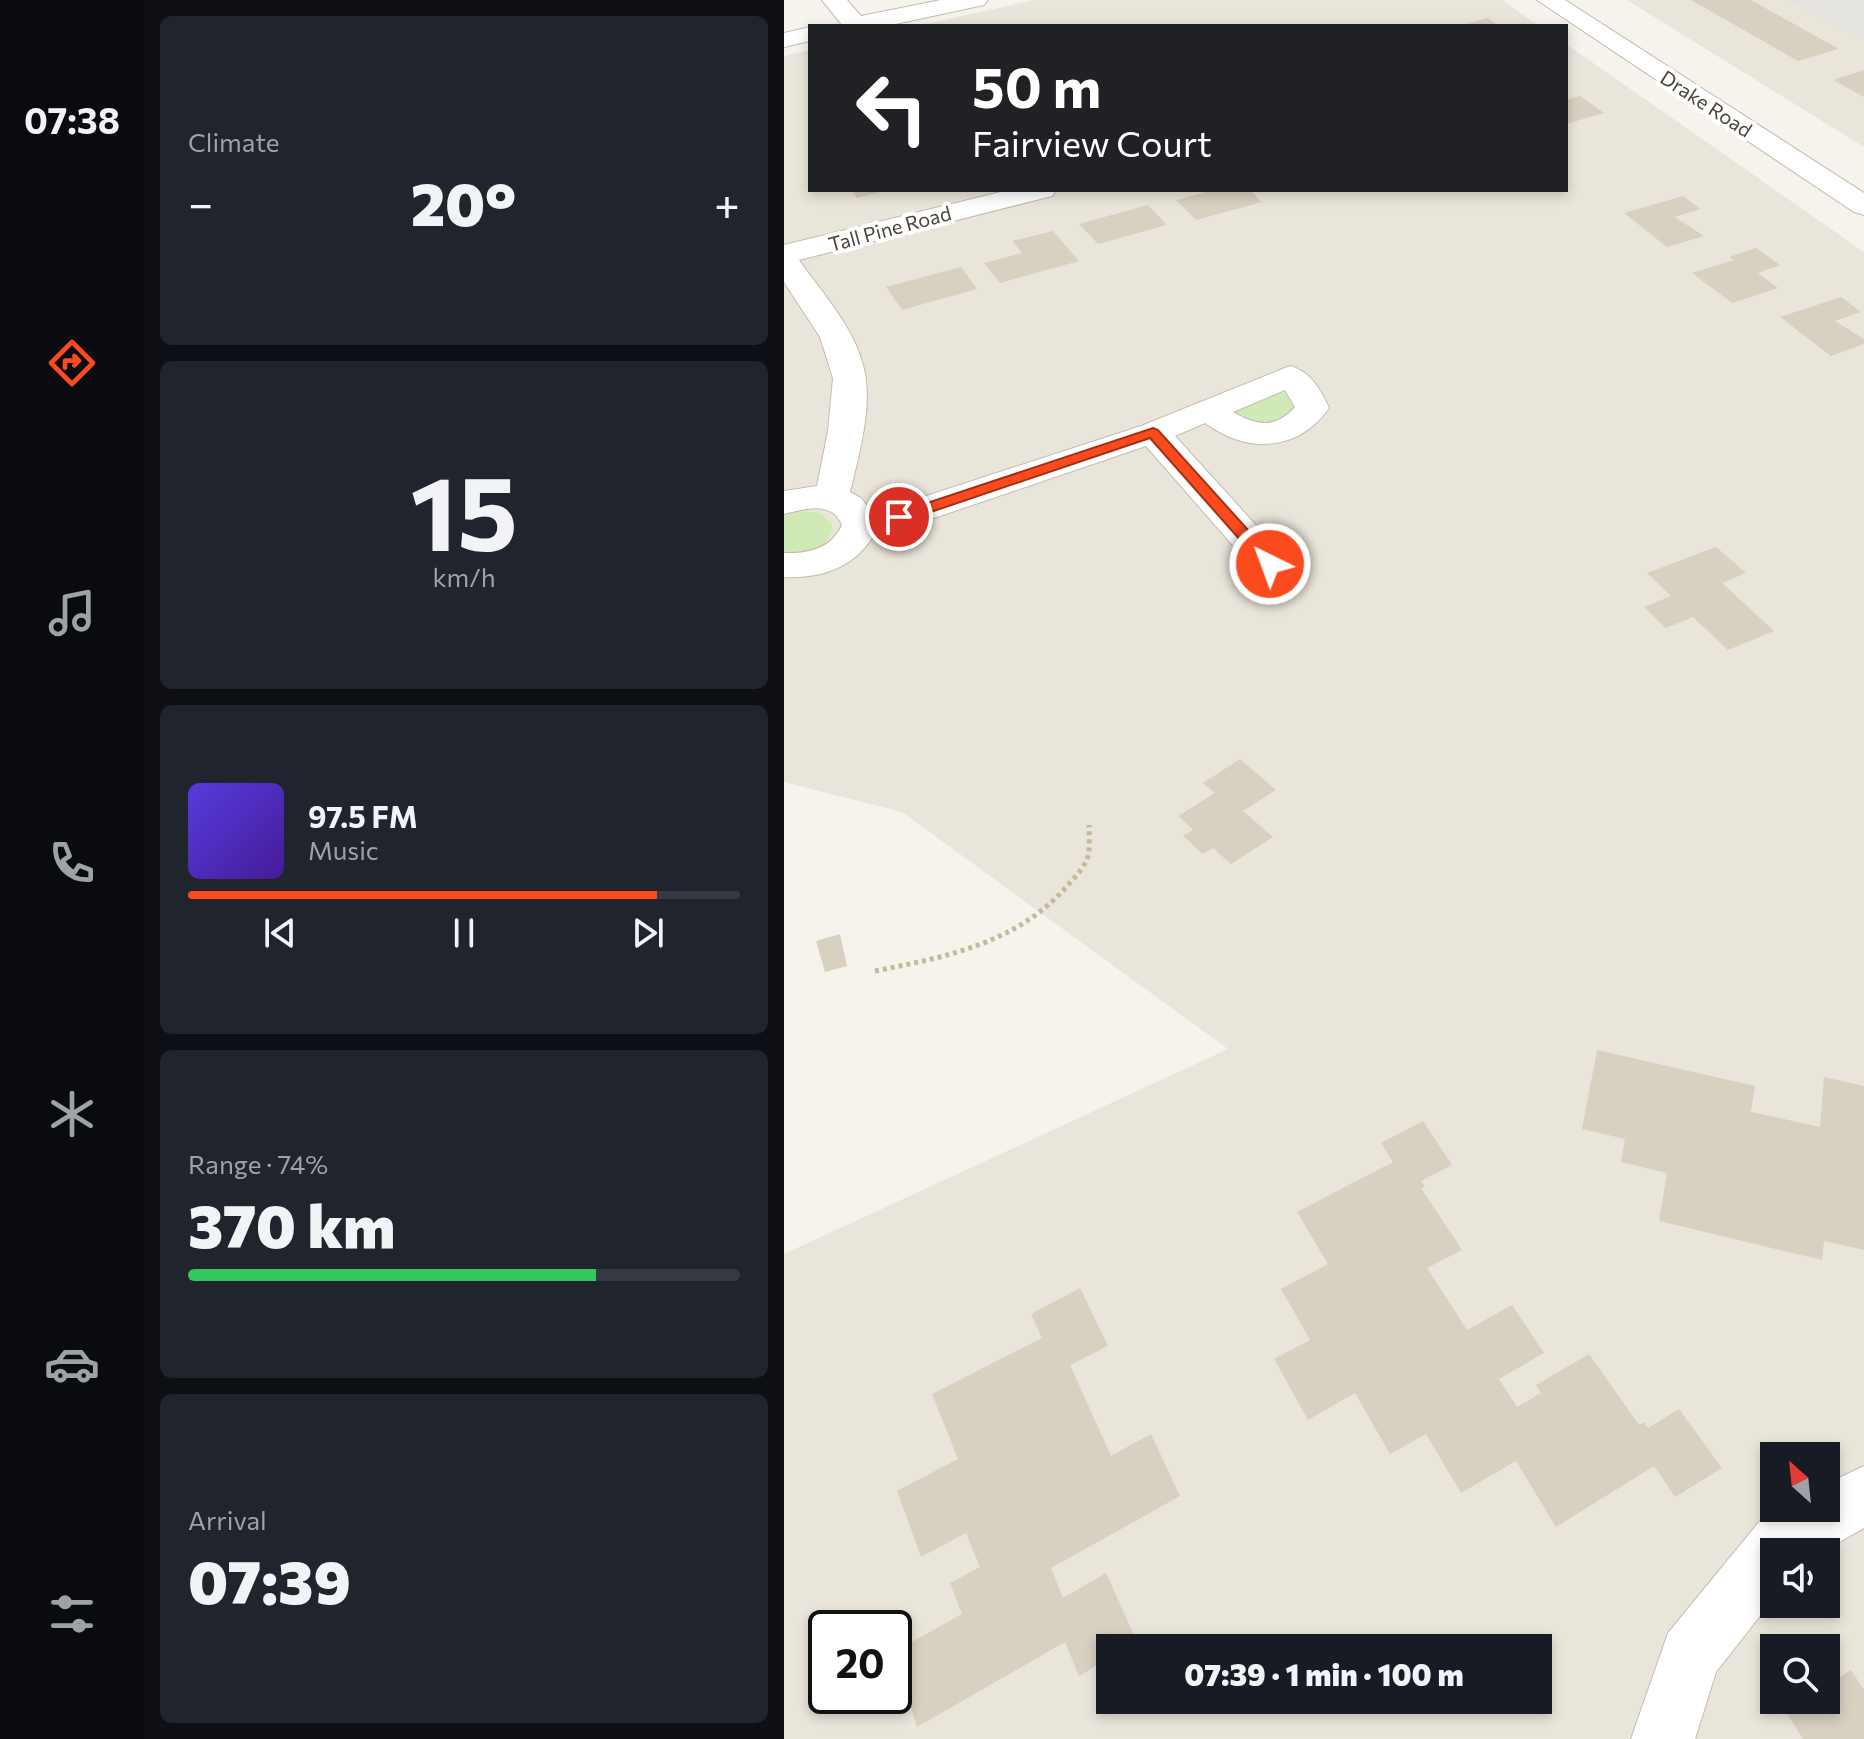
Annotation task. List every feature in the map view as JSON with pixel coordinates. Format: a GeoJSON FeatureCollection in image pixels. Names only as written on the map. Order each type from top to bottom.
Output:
{"type":"FeatureCollection","features":[{"type":"Feature","properties":{"kind":"street"},"geometry":{"type":"LineString","coordinates":[[834,0],[851,24]]}},
{"type":"Feature","properties":{"kind":"street"},"geometry":{"type":"LineString","coordinates":[[860,24],[936,4],[976,0]]}},
{"type":"Feature","properties":{"kind":"street","name":"Drake Road"},"geometry":{"type":"LineString","coordinates":[[1549,0],[1864,206]]}},
{"type":"Feature","properties":{"kind":"street"},"geometry":{"type":"LineString","coordinates":[[784,40],[808,34]]}},
{"type":"Feature","properties":{"kind":"street"},"geometry":{"type":"LineString","coordinates":[[1581,51],[1611,43]]}},
{"type":"Feature","properties":{"kind":"street","name":"Tall Pine Road"},"geometry":{"type":"LineString","coordinates":[[784,257],[1034,192]]}},
{"type":"Feature","properties":{"kind":"street"},"geometry":{"type":"LineString","coordinates":[[784,257],[838,342],[848,368],[849,390],[831,499]]}},
{"type":"Feature","properties":{"kind":"street"},"geometry":{"type":"LineString","coordinates":[[860,525],[911,513],[1153,433],[1208,409]]}},
{"type":"Feature","properties":{"kind":"street"},"geometry":{"type":"LineString","coordinates":[[1153,433],[1270,564]]}},
{"type":"Feature","properties":{"kind":"street"},"geometry":{"type":"LineString","coordinates":[[784,503],[802,498],[831,499],[852,508],[860,525],[856,537],[830,558],[812,564],[784,565]]}},
{"type":"Feature","properties":{"kind":"street"},"geometry":{"type":"LineString","coordinates":[[1663,1739],[1690,1655],[1780,1543],[1864,1495]]}},
{"type":"Feature","properties":{"kind":"path"},"geometry":{"type":"LineString","coordinates":[[875,971],[940,959],[989,942],[1033,918],[1064,892],[1088,858],[1089,825]]}},
{"type":"Feature","properties":{"kind":"shaded area"},"geometry":{"type":"Polygon","coordinates":[[[1034,0],[1502,0],[1536,24],[927,24],[1034,0]]]}},
{"type":"Feature","properties":{"kind":"shaded area"},"geometry":{"type":"Polygon","coordinates":[[[1627,0],[1864,0],[1864,147],[1627,0]]]}},
{"type":"Feature","properties":{"kind":"shaded area"},"geometry":{"type":"Polygon","coordinates":[[[1787,0],[1864,0],[1864,41],[1787,0]]]}},
{"type":"Feature","properties":{"kind":"shaded area"},"geometry":{"type":"Polygon","coordinates":[[[1568,45],[1864,252],[1864,1739],[784,1739],[784,1254],[1228,1049],[902,812],[784,782],[784,56],[808,50],[808,192],[1568,192],[1568,45]]]}},
{"type":"Feature","properties":{"kind":"green space"},"geometry":{"type":"Polygon","coordinates":[[[1277,392],[1287,395],[1295,411],[1282,426],[1237,425],[1227,404],[1277,392]]]}},
{"type":"Feature","properties":{"kind":"green space"},"geometry":{"type":"Polygon","coordinates":[[[800,511],[820,513],[832,523],[832,532],[817,548],[784,552],[784,516],[800,511]]]}},
{"type":"Feature","properties":{"kind":"building"},"geometry":{"type":"Polygon","coordinates":[[[1691,0],[1751,0],[1839,49],[1798,61],[1691,0]]]}},
{"type":"Feature","properties":{"kind":"building"},"geometry":{"type":"Polygon","coordinates":[[[1488,18],[1496,24],[1466,24],[1488,18]]]}},
{"type":"Feature","properties":{"kind":"building"},"geometry":{"type":"Polygon","coordinates":[[[1864,70],[1864,97],[1833,80],[1864,70]]]}},
{"type":"Feature","properties":{"kind":"building"},"geometry":{"type":"Polygon","coordinates":[[[1580,96],[1604,113],[1568,123],[1568,99],[1580,96]]]}},
{"type":"Feature","properties":{"kind":"building"},"geometry":{"type":"Polygon","coordinates":[[[852,192],[881,192],[857,198],[852,192]]]}},
{"type":"Feature","properties":{"kind":"building"},"geometry":{"type":"Polygon","coordinates":[[[1206,192],[1252,192],[1262,202],[1196,220],[1176,200],[1206,192]]]}},
{"type":"Feature","properties":{"kind":"building"},"geometry":{"type":"Polygon","coordinates":[[[1683,196],[1700,209],[1675,217],[1704,236],[1667,247],[1624,213],[1683,196]]]}},
{"type":"Feature","properties":{"kind":"building"},"geometry":{"type":"Polygon","coordinates":[[[1148,205],[1167,225],[1098,244],[1079,224],[1148,205]]]}},
{"type":"Feature","properties":{"kind":"building"},"geometry":{"type":"Polygon","coordinates":[[[1053,231],[1079,261],[1000,283],[984,263],[1022,253],[1012,241],[1053,231]]]}},
{"type":"Feature","properties":{"kind":"building"},"geometry":{"type":"Polygon","coordinates":[[[1756,248],[1780,265],[1758,273],[1778,288],[1732,303],[1692,273],[1734,260],[1729,257],[1756,248]]]}},
{"type":"Feature","properties":{"kind":"building"},"geometry":{"type":"Polygon","coordinates":[[[961,267],[977,289],[902,310],[886,287],[961,267]]]}},
{"type":"Feature","properties":{"kind":"building"},"geometry":{"type":"Polygon","coordinates":[[[1841,297],[1861,312],[1835,321],[1864,339],[1864,344],[1831,356],[1780,317],[1841,297]]]}},
{"type":"Feature","properties":{"kind":"building"},"geometry":{"type":"Polygon","coordinates":[[[1716,547],[1746,573],[1722,583],[1774,631],[1728,650],[1693,617],[1666,628],[1644,607],[1671,596],[1647,573],[1716,547]]]}},
{"type":"Feature","properties":{"kind":"building"},"geometry":{"type":"Polygon","coordinates":[[[1240,759],[1276,790],[1243,811],[1273,837],[1231,864],[1213,848],[1203,854],[1183,836],[1193,830],[1178,816],[1215,793],[1203,783],[1240,759]]]}},
{"type":"Feature","properties":{"kind":"building"},"geometry":{"type":"Polygon","coordinates":[[[840,934],[847,966],[825,972],[816,941],[840,934]]]}},
{"type":"Feature","properties":{"kind":"building"},"geometry":{"type":"Polygon","coordinates":[[[1597,1050],[1755,1086],[1751,1112],[1820,1127],[1824,1077],[1864,1086],[1864,1250],[1824,1241],[1822,1260],[1659,1221],[1667,1173],[1621,1162],[1625,1139],[1582,1129],[1597,1050]]]}},
{"type":"Feature","properties":{"kind":"building"},"geometry":{"type":"Polygon","coordinates":[[[1423,1121],[1452,1165],[1421,1181],[1425,1187],[1421,1188],[1462,1250],[1427,1268],[1467,1330],[1512,1305],[1544,1353],[1499,1379],[1517,1407],[1541,1393],[1536,1385],[1589,1354],[1639,1425],[1644,1422],[1648,1428],[1679,1409],[1722,1468],[1675,1497],[1654,1466],[1556,1527],[1516,1461],[1461,1493],[1426,1434],[1390,1454],[1355,1393],[1308,1420],[1274,1359],[1310,1340],[1281,1289],[1328,1264],[1297,1212],[1393,1162],[1381,1143],[1423,1121]]]}},
{"type":"Feature","properties":{"kind":"building"},"geometry":{"type":"Polygon","coordinates":[[[1080,1288],[1108,1346],[1070,1365],[1111,1456],[1151,1434],[1180,1496],[1051,1568],[1063,1598],[1106,1573],[1133,1634],[1096,1634],[1096,1666],[1079,1676],[1065,1642],[917,1727],[912,1711],[912,1642],[962,1614],[950,1583],[980,1567],[966,1533],[921,1557],[897,1491],[958,1459],[932,1394],[1042,1338],[1031,1314],[1080,1288]]]}},
{"type":"Feature","properties":{"kind":"building"},"geometry":{"type":"Polygon","coordinates":[[[1851,1670],[1864,1690],[1864,1739],[1803,1739],[1787,1714],[1840,1714],[1840,1677],[1851,1670]]]}},
{"type":"Feature","properties":{"kind":"route"},"geometry":{"type":"LineString","coordinates":[[899,517],[1153,433],[1270,564]]}}]}
